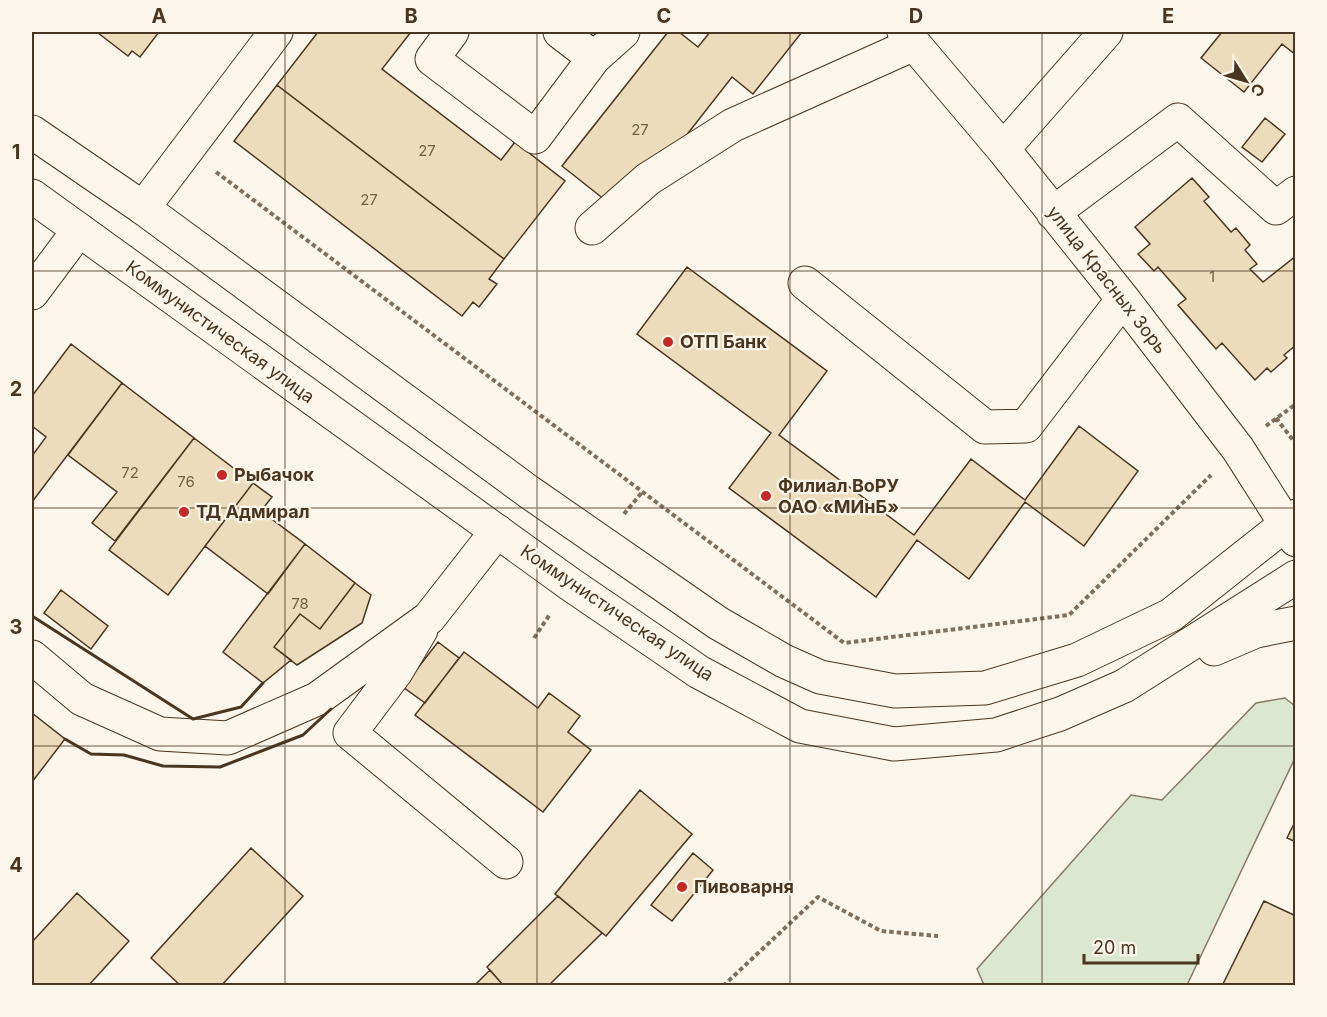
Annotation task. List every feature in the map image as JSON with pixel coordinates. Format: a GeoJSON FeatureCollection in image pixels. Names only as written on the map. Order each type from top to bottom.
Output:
{"type":"FeatureCollection","features":[{"type":"Feature","properties":{"kind":"main road"},"geometry":{"type":"LineString","coordinates":[[142,208],[276,32]]}},
{"type":"Feature","properties":{"kind":"main road"},"geometry":{"type":"LineString","coordinates":[[452,32],[432,59],[535,137],[594,58],[623,32]]}},
{"type":"Feature","properties":{"kind":"main road"},"geometry":{"type":"LineString","coordinates":[[560,32],[594,58]]}},
{"type":"Feature","properties":{"kind":"main road"},"geometry":{"type":"LineString","coordinates":[[1003,149],[1106,32]]}},
{"type":"Feature","properties":{"kind":"main road"},"geometry":{"type":"LineString","coordinates":[[592,228],[648,179],[733,125],[909,38]]}},
{"type":"Feature","properties":{"kind":"main road","name":"улица Красных Зорь"},"geometry":{"type":"LineString","coordinates":[[909,38],[1003,149],[1124,299],[1238,449],[1292,527]]}},
{"type":"Feature","properties":{"kind":"main road"},"geometry":{"type":"LineString","coordinates":[[1053,213],[1178,120],[1276,208],[1296,193]]}},
{"type":"Feature","properties":{"kind":"main road"},"geometry":{"type":"LineString","coordinates":[[32,132],[142,208],[529,492],[718,623],[784,661],[820,677],[895,691],[985,688],[1077,660],[1171,615],[1292,527]]}},
{"type":"Feature","properties":{"kind":"main road","name":"Коммунистическая улица"},"geometry":{"type":"LineString","coordinates":[[32,196],[497,531],[699,672],[800,726],[894,744],[996,735],[1060,714],[1124,686],[1296,577]]}},
{"type":"Feature","properties":{"kind":"main road"},"geometry":{"type":"LineString","coordinates":[[32,293],[79,230]]}},
{"type":"Feature","properties":{"kind":"main road"},"geometry":{"type":"LineString","coordinates":[[805,283],[985,427],[1026,426],[1124,299]]}},
{"type":"Feature","properties":{"kind":"main road"},"geometry":{"type":"LineString","coordinates":[[497,531],[429,618],[396,672],[350,733],[506,862]]}},
{"type":"Feature","properties":{"kind":"main road"},"geometry":{"type":"LineString","coordinates":[[32,657],[82,699],[160,734],[228,738],[317,699],[429,618]]}},
{"type":"Feature","properties":{"kind":"main road"},"geometry":{"type":"LineString","coordinates":[[1124,686],[1256,631],[1296,623]]}},
{"type":"Feature","properties":{"kind":"path"},"geometry":{"type":"LineString","coordinates":[[186,150],[844,642],[1069,615],[1238,449],[1296,404]]}},
{"type":"Feature","properties":{"kind":"path"},"geometry":{"type":"LineString","coordinates":[[1276,418],[1296,444]]}},
{"type":"Feature","properties":{"kind":"path"},"geometry":{"type":"LineString","coordinates":[[723,986],[818,897],[881,931],[938,936]]}},
{"type":"Feature","properties":{"kind":"green space"},"geometry":{"type":"Polygon","coordinates":[[[1285,698],[1295,706],[1295,758],[1187,985],[984,985],[977,969],[1131,795],[1162,800],[1256,703],[1285,698]]]}},
{"type":"Feature","properties":{"kind":"building"},"geometry":{"type":"Polygon","coordinates":[[[159,32],[140,57],[132,51],[128,56],[98,33],[159,32]]]}},
{"type":"Feature","properties":{"kind":"building"},"geometry":{"type":"Polygon","coordinates":[[[318,32],[411,32],[382,69],[501,160],[515,142],[565,181],[504,259],[277,85],[318,32]]]}},
{"type":"Feature","properties":{"kind":"building"},"geometry":{"type":"Polygon","coordinates":[[[668,32],[679,32],[698,47],[710,32],[802,32],[753,94],[732,77],[624,215],[562,166],[668,32]]]}},
{"type":"Feature","properties":{"kind":"building"},"geometry":{"type":"Polygon","coordinates":[[[1222,32],[1296,32],[1296,55],[1282,44],[1244,92],[1201,58],[1222,32]]]}},
{"type":"Feature","properties":{"kind":"building"},"geometry":{"type":"Polygon","coordinates":[[[277,85],[504,259],[489,279],[497,284],[479,307],[473,302],[462,316],[234,141],[277,85]]]}},
{"type":"Feature","properties":{"kind":"building"},"geometry":{"type":"Polygon","coordinates":[[[1265,118],[1285,134],[1262,162],[1242,147],[1265,118]]]}},
{"type":"Feature","properties":{"kind":"building"},"geometry":{"type":"Polygon","coordinates":[[[1192,178],[1209,197],[1204,201],[1231,232],[1236,228],[1250,245],[1245,250],[1257,264],[1250,269],[1263,282],[1296,256],[1296,345],[1284,355],[1287,358],[1271,372],[1267,368],[1255,380],[1222,343],[1216,349],[1178,305],[1186,299],[1158,267],[1154,271],[1138,254],[1150,244],[1135,227],[1192,178]]]}},
{"type":"Feature","properties":{"kind":"building"},"geometry":{"type":"Polygon","coordinates":[[[687,267],[827,371],[779,435],[914,535],[971,459],[1025,500],[1079,426],[1138,471],[1084,546],[1025,502],[969,579],[917,540],[876,597],[729,488],[771,433],[637,334],[687,267]]]}},
{"type":"Feature","properties":{"kind":"building"},"geometry":{"type":"Polygon","coordinates":[[[71,344],[122,383],[32,502],[32,456],[46,437],[32,426],[32,396],[71,344]]]}},
{"type":"Feature","properties":{"kind":"building"},"geometry":{"type":"Polygon","coordinates":[[[122,383],[194,438],[115,541],[92,523],[117,492],[68,455],[122,383]]]}},
{"type":"Feature","properties":{"kind":"building","name":"ТД Адмирал"},"geometry":{"type":"Polygon","coordinates":[[[194,438],[253,483],[168,595],[109,550],[194,438]]]}},
{"type":"Feature","properties":{"kind":"building"},"geometry":{"type":"Polygon","coordinates":[[[253,483],[272,497],[261,511],[305,544],[268,594],[205,546],[253,483]]]}},
{"type":"Feature","properties":{"kind":"building"},"geometry":{"type":"Polygon","coordinates":[[[305,544],[355,583],[320,629],[300,614],[274,647],[291,660],[263,683],[223,652],[305,544]]]}},
{"type":"Feature","properties":{"kind":"building"},"geometry":{"type":"Polygon","coordinates":[[[355,583],[371,595],[362,623],[297,665],[274,647],[300,614],[320,629],[355,583]]]}},
{"type":"Feature","properties":{"kind":"building"},"geometry":{"type":"Polygon","coordinates":[[[61,590],[108,626],[91,649],[44,613],[61,590]]]}},
{"type":"Feature","properties":{"kind":"building"},"geometry":{"type":"Polygon","coordinates":[[[438,642],[459,658],[425,703],[403,687],[438,642]]]}},
{"type":"Feature","properties":{"kind":"building"},"geometry":{"type":"Polygon","coordinates":[[[464,652],[538,708],[549,693],[580,716],[568,732],[591,750],[543,812],[415,715],[464,652]]]}},
{"type":"Feature","properties":{"kind":"building"},"geometry":{"type":"Polygon","coordinates":[[[32,713],[65,739],[32,782],[32,713]]]}},
{"type":"Feature","properties":{"kind":"building"},"geometry":{"type":"Polygon","coordinates":[[[640,790],[692,834],[606,936],[555,894],[640,790]]]}},
{"type":"Feature","properties":{"kind":"building"},"geometry":{"type":"Polygon","coordinates":[[[1296,820],[1296,842],[1287,838],[1296,820]]]}},
{"type":"Feature","properties":{"kind":"building"},"geometry":{"type":"Polygon","coordinates":[[[251,848],[303,896],[221,986],[181,986],[151,958],[251,848]]]}},
{"type":"Feature","properties":{"kind":"building","name":"Пивоварня"},"geometry":{"type":"Polygon","coordinates":[[[693,853],[713,870],[672,921],[651,905],[693,853]]]}},
{"type":"Feature","properties":{"kind":"building"},"geometry":{"type":"Polygon","coordinates":[[[77,893],[129,941],[88,986],[32,986],[32,942],[77,893]]]}},
{"type":"Feature","properties":{"kind":"building"},"geometry":{"type":"Polygon","coordinates":[[[558,896],[602,933],[548,986],[504,986],[487,967],[558,896]]]}},
{"type":"Feature","properties":{"kind":"building"},"geometry":{"type":"Polygon","coordinates":[[[1264,901],[1296,916],[1296,986],[1222,986],[1264,901]]]}},
{"type":"Feature","properties":{"kind":"building"},"geometry":{"type":"Polygon","coordinates":[[[490,970],[504,986],[474,986],[490,970]]]}},
{"type":"Feature","properties":{"kind":"wall"},"geometry":{"type":"LineString","coordinates":[[32,616],[193,719],[241,707],[263,683]]}},
{"type":"Feature","properties":{"kind":"wall"},"geometry":{"type":"LineString","coordinates":[[65,739],[91,754],[124,755],[163,766],[220,767],[303,735],[331,709]]}},
{"type":"Feature","properties":{"kind":"place","name":"ОТП Банк"},"geometry":{"type":"Point","coordinates":[668,342]}},
{"type":"Feature","properties":{"kind":"place","name":"Рыбачок"},"geometry":{"type":"Point","coordinates":[222,475]}},
{"type":"Feature","properties":{"kind":"place","name":"Филиал ВоРУ ОАО «МИнБ»"},"geometry":{"type":"Point","coordinates":[766,496]}},
{"type":"Feature","properties":{"kind":"place","name":"ТД Адмирал"},"geometry":{"type":"Point","coordinates":[184,512]}},
{"type":"Feature","properties":{"kind":"place","name":"Пивоварня"},"geometry":{"type":"Point","coordinates":[682,887]}}]}
